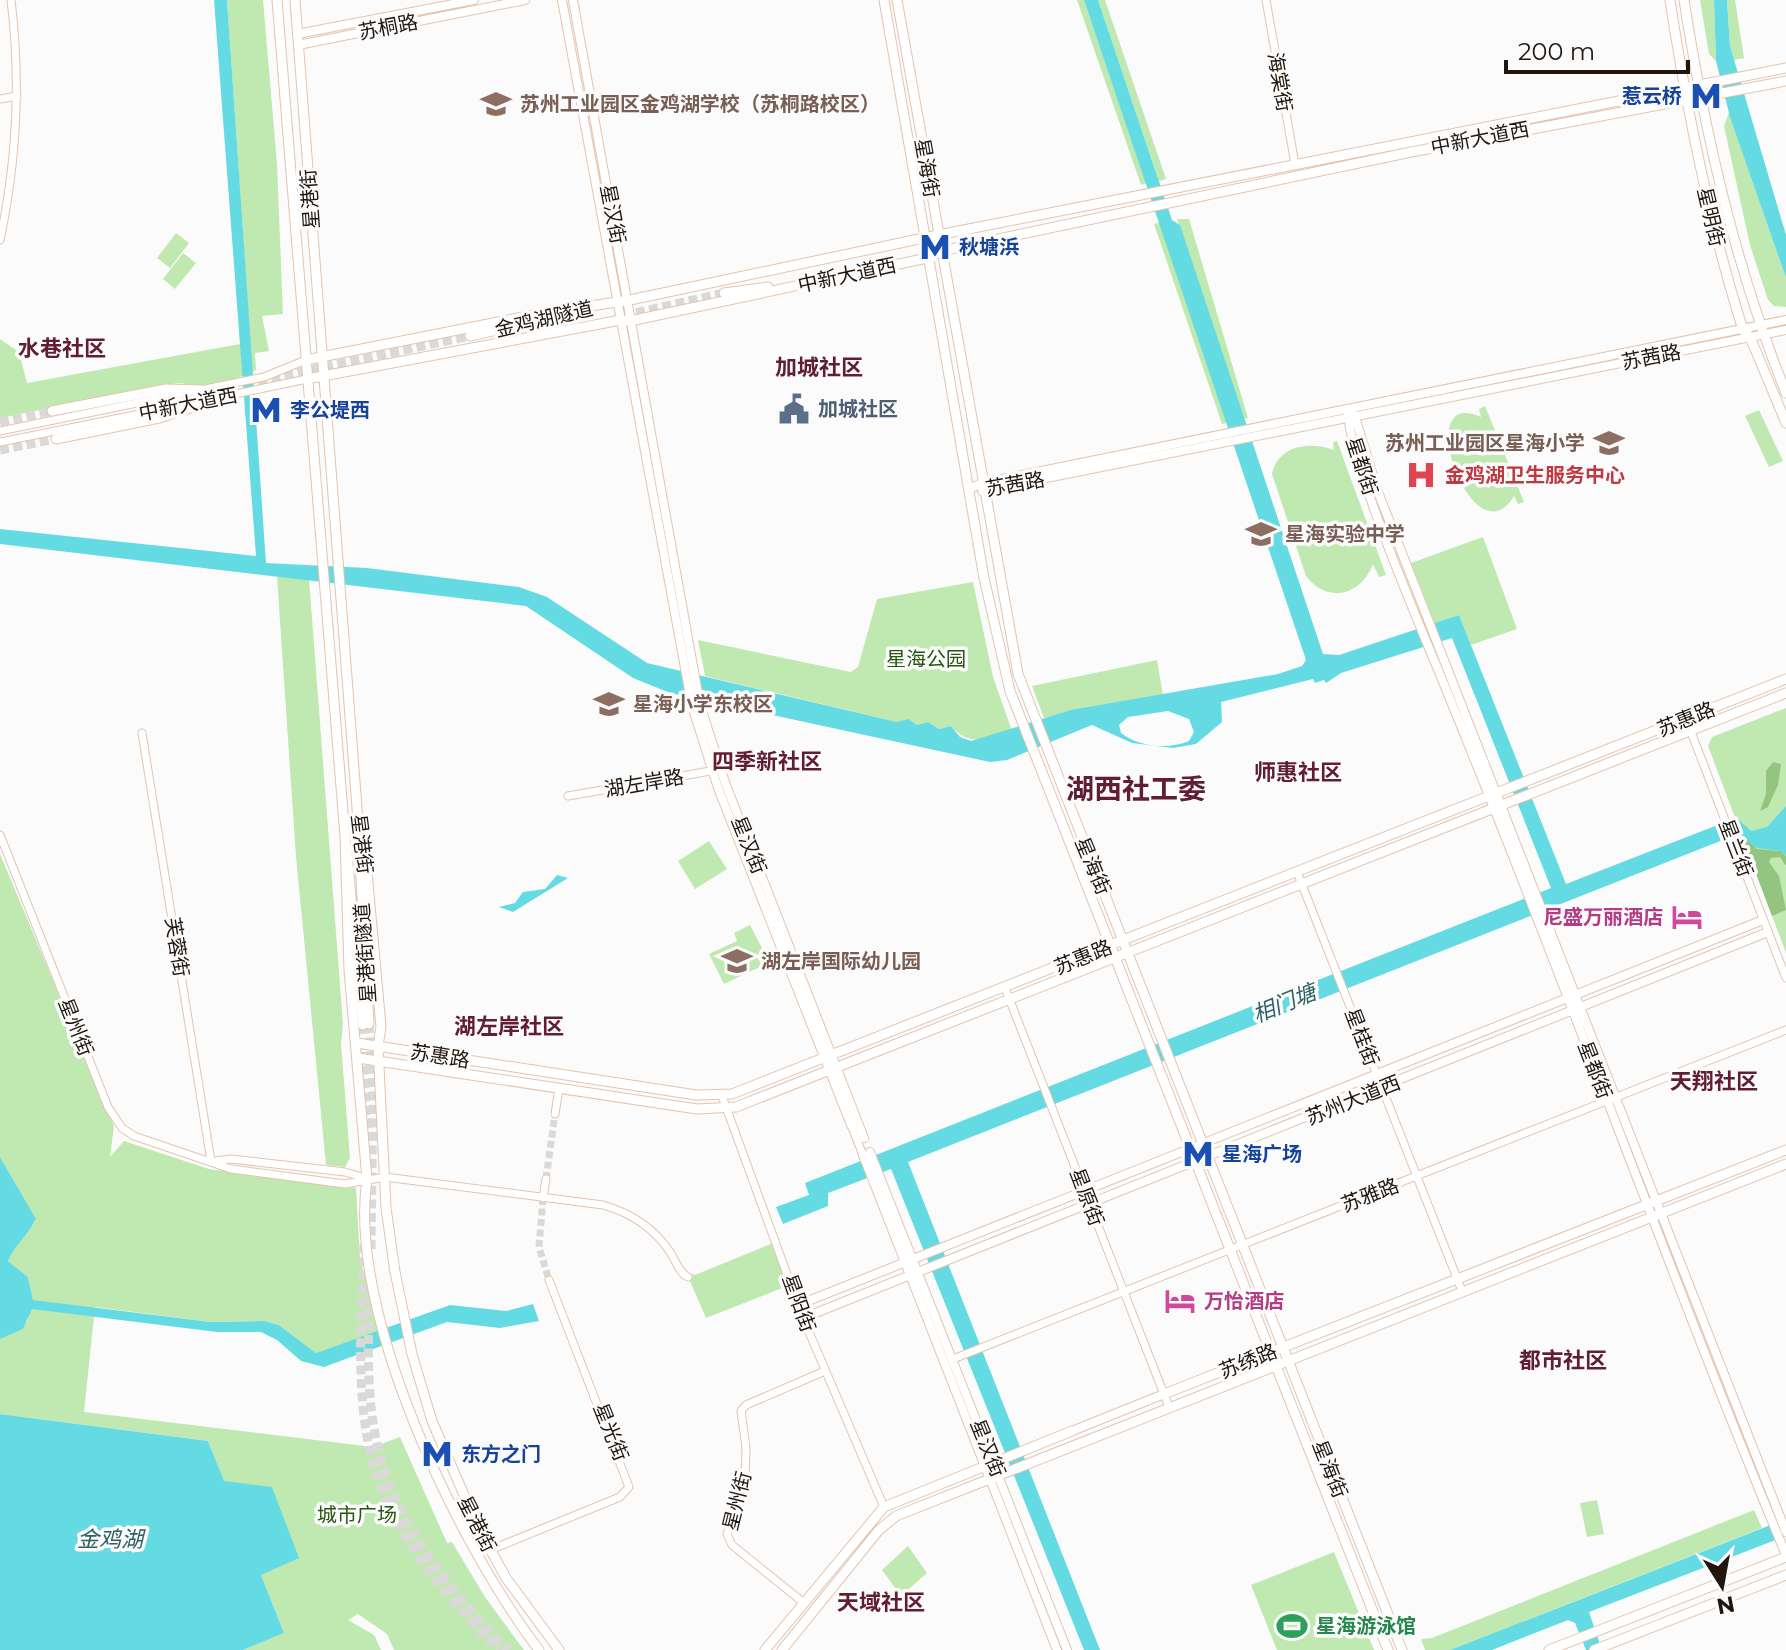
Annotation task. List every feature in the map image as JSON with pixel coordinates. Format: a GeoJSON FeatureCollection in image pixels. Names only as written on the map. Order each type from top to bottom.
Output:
{"type":"FeatureCollection","features":[{"type":"Feature","properties":{"kind":"main road","name":"星港街"},"geometry":{"type":"LineString","coordinates":[[277,0],[345,836],[349,970],[367,1179],[363,1208],[371,1275],[390,1347],[429,1457],[462,1532],[504,1602],[539,1650]]}},
{"type":"Feature","properties":{"kind":"main road","name":"星港街"},"geometry":{"type":"LineString","coordinates":[[295,0],[359,834],[365,850],[381,1026],[378,1047],[389,1230],[403,1317],[432,1421],[460,1490],[490,1550],[522,1603],[559,1650]]}},
{"type":"Feature","properties":{"kind":"main road","name":"苏桐路"},"geometry":{"type":"LineString","coordinates":[[298,40],[316,41],[462,7],[474,0]]}},
{"type":"Feature","properties":{"kind":"main road","name":"苏桐路"},"geometry":{"type":"LineString","coordinates":[[298,40],[314,31],[525,0]]}},
{"type":"Feature","properties":{"kind":"main road","name":"星汉街"},"geometry":{"type":"LineString","coordinates":[[562,0],[618,302],[626,321],[696,705],[715,770],[828,1057],[851,1125]]}},
{"type":"Feature","properties":{"kind":"main road","name":"星汉街"},"geometry":{"type":"LineString","coordinates":[[573,0],[630,300],[626,321]]}},
{"type":"Feature","properties":{"kind":"main road","name":"星海街"},"geometry":{"type":"LineString","coordinates":[[884,0],[996,639],[1019,717],[1388,1650]]}},
{"type":"Feature","properties":{"kind":"main road","name":"星海街"},"geometry":{"type":"LineString","coordinates":[[897,0],[1006,622],[1031,713],[1124,941],[1167,1058],[1402,1650]]}},
{"type":"Feature","properties":{"kind":"main road","name":"星明街"},"geometry":{"type":"LineString","coordinates":[[1670,0],[1684,94],[1718,251],[1747,334],[1786,423]]}},
{"type":"Feature","properties":{"kind":"main road","name":"星明街"},"geometry":{"type":"LineString","coordinates":[[1684,0],[1698,92],[1735,246],[1786,393]]}},
{"type":"Feature","properties":{"kind":"main road"},"geometry":{"type":"LineString","coordinates":[[314,31],[316,41]]}},
{"type":"Feature","properties":{"kind":"main road","name":"中新大道西"},"geometry":{"type":"LineString","coordinates":[[1698,92],[1718,82],[1786,68]]}},
{"type":"Feature","properties":{"kind":"main road","name":"中新大道西"},"geometry":{"type":"LineString","coordinates":[[306,360],[538,314],[630,300],[925,237],[1295,164],[1684,94],[1722,94],[1786,81]]}},
{"type":"Feature","properties":{"kind":"main road","name":"中新大道西"},"geometry":{"type":"LineString","coordinates":[[307,379],[626,321],[839,277],[927,258],[941,251],[1170,201],[1684,94]]}},
{"type":"Feature","properties":{"kind":"main road"},"geometry":{"type":"LineString","coordinates":[[585,122],[595,120]]}},
{"type":"Feature","properties":{"kind":"main road"},"geometry":{"type":"LineString","coordinates":[[724,293],[839,277]]}},
{"type":"Feature","properties":{"kind":"main road","name":"金鸡湖隧道"},"geometry":{"type":"LineString","coordinates":[[470,336],[618,302]]}},
{"type":"Feature","properties":{"kind":"main road","name":"苏茜路"},"geometry":{"type":"LineString","coordinates":[[969,489],[1747,334],[1786,320]]}},
{"type":"Feature","properties":{"kind":"main road","name":"苏茜路"},"geometry":{"type":"LineString","coordinates":[[1762,330],[1786,330]]}},
{"type":"Feature","properties":{"kind":"main road"},"geometry":{"type":"LineString","coordinates":[[52,411],[166,389],[202,390]]}},
{"type":"Feature","properties":{"kind":"main road"},"geometry":{"type":"LineString","coordinates":[[56,439],[159,418],[228,396]]}},
{"type":"Feature","properties":{"kind":"main road","name":"星都街"},"geometry":{"type":"LineString","coordinates":[[1350,415],[1370,494],[1434,647],[1777,1520],[1786,1556]]}},
{"type":"Feature","properties":{"kind":"main road","name":"苏惠路"},"geometry":{"type":"LineString","coordinates":[[357,1043],[722,1096],[1005,988],[1786,679]]}},
{"type":"Feature","properties":{"kind":"main road","name":"苏惠路"},"geometry":{"type":"LineString","coordinates":[[358,1058],[697,1109],[726,1109],[833,1071],[1786,693]]}},
{"type":"Feature","properties":{"kind":"main road","name":"星港街隧道"},"geometry":{"type":"LineString","coordinates":[[345,836],[350,857],[366,1024],[359,834]]}},
{"type":"Feature","properties":{"kind":"main road","name":"苏州大道西"},"geometry":{"type":"LineString","coordinates":[[798,1305],[1763,920]]}},
{"type":"Feature","properties":{"kind":"main road","name":"苏州大道西"},"geometry":{"type":"LineString","coordinates":[[803,1318],[1207,1159],[1768,932]]}},
{"type":"Feature","properties":{"kind":"main road","name":"星汉街"},"geometry":{"type":"LineString","coordinates":[[833,1071],[864,1138]]}},
{"type":"Feature","properties":{"kind":"main road","name":"苏绣路"},"geometry":{"type":"LineString","coordinates":[[765,1650],[884,1507],[1786,1150]]}},
{"type":"Feature","properties":{"kind":"main road","name":"星汉街"},"geometry":{"type":"LineString","coordinates":[[866,1153],[919,1273],[1067,1650]]}},
{"type":"Feature","properties":{"kind":"main road","name":"苏绣路"},"geometry":{"type":"LineString","coordinates":[[782,1650],[890,1519],[1786,1164]]}},
{"type":"Feature","properties":{"kind":"main road","name":"星汉街"},"geometry":{"type":"LineString","coordinates":[[919,1273],[994,1462]]}},
{"type":"Feature","properties":{"kind":"main road","name":"星汉街"},"geometry":{"type":"LineString","coordinates":[[999,1475],[1057,1650]]}},
{"type":"Feature","properties":{"kind":"main road","name":"星都街"},"geometry":{"type":"LineString","coordinates":[[1777,1520],[1786,1532]]}},
{"type":"Feature","properties":{"kind":"main road"},"geometry":{"type":"LineString","coordinates":[[1549,1650],[1786,1556]]}},
{"type":"Feature","properties":{"kind":"main road"},"geometry":{"type":"LineString","coordinates":[[1594,1650],[1786,1575]]}},
{"type":"Feature","properties":{"kind":"street"},"geometry":{"type":"LineString","coordinates":[[0,240],[12,176],[17,96],[11,0]]}},
{"type":"Feature","properties":{"kind":"street","name":"海棠街"},"geometry":{"type":"LineString","coordinates":[[1266,0],[1295,164]]}},
{"type":"Feature","properties":{"kind":"street"},"geometry":{"type":"LineString","coordinates":[[0,99],[17,96]]}},
{"type":"Feature","properties":{"kind":"street","name":"中新大道西"},"geometry":{"type":"LineString","coordinates":[[0,431],[264,377],[306,360]]}},
{"type":"Feature","properties":{"kind":"street","name":"中新大道西"},"geometry":{"type":"LineString","coordinates":[[0,442],[307,379]]}},
{"type":"Feature","properties":{"kind":"street","name":"星兰街"},"geometry":{"type":"LineString","coordinates":[[1686,719],[1786,978]]}},
{"type":"Feature","properties":{"kind":"street","name":"芙蓉街"},"geometry":{"type":"LineString","coordinates":[[142,733],[211,1161]]}},
{"type":"Feature","properties":{"kind":"street","name":"湖左岸路"},"geometry":{"type":"LineString","coordinates":[[568,796],[715,770]]}},
{"type":"Feature","properties":{"kind":"street","name":"星州街"},"geometry":{"type":"LineString","coordinates":[[0,835],[116,1122],[134,1136],[211,1161],[231,1159],[345,1172],[367,1179],[385,1177],[596,1204],[631,1216],[655,1234],[682,1274],[688,1277]]}},
{"type":"Feature","properties":{"kind":"street","name":"星桂街"},"geometry":{"type":"LineString","coordinates":[[1297,872],[1462,1291]]}},
{"type":"Feature","properties":{"kind":"street","name":"星原街"},"geometry":{"type":"LineString","coordinates":[[1005,988],[1169,1407]]}},
{"type":"Feature","properties":{"kind":"street","name":"苏雅路"},"geometry":{"type":"LineString","coordinates":[[953,1359],[1786,1030]]}},
{"type":"Feature","properties":{"kind":"street"},"geometry":{"type":"LineString","coordinates":[[555,1114],[559,1088]]}},
{"type":"Feature","properties":{"kind":"street","name":"星阳街"},"geometry":{"type":"LineString","coordinates":[[722,1096],[777,1237],[803,1318],[884,1507]]}},
{"type":"Feature","properties":{"kind":"street","name":"星汉街"},"geometry":{"type":"LineString","coordinates":[[851,1125],[866,1153]]}},
{"type":"Feature","properties":{"kind":"street","name":"星汉街"},"geometry":{"type":"LineString","coordinates":[[864,1138],[866,1153]]}},
{"type":"Feature","properties":{"kind":"street"},"geometry":{"type":"LineString","coordinates":[[543,1197],[546,1179]]}},
{"type":"Feature","properties":{"kind":"street","name":"星光街"},"geometry":{"type":"LineString","coordinates":[[490,1550],[620,1497],[629,1487],[549,1280]]}},
{"type":"Feature","properties":{"kind":"street","name":"星州街"},"geometry":{"type":"LineString","coordinates":[[804,1603],[732,1545],[727,1534],[745,1479],[741,1411],[746,1405],[825,1371]]}},
{"type":"Feature","properties":{"kind":"green space"},"geometry":{"type":"Polygon","coordinates":[[[227,0],[263,0],[277,164],[283,314],[262,316],[269,351],[255,353],[256,370],[228,382],[204,386],[178,383],[0,418],[0,339],[19,352],[27,383],[240,344],[235,266],[245,264],[227,0]]]}},
{"type":"Feature","properties":{"kind":"green space"},"geometry":{"type":"Polygon","coordinates":[[[1077,0],[1084,0],[1147,183],[1141,185],[1077,0]]]}},
{"type":"Feature","properties":{"kind":"green space"},"geometry":{"type":"Polygon","coordinates":[[[1098,0],[1105,0],[1166,179],[1159,181],[1098,0]]]}},
{"type":"Feature","properties":{"kind":"green space"},"geometry":{"type":"Polygon","coordinates":[[[1700,0],[1714,0],[1716,61],[1709,54],[1700,0]]]}},
{"type":"Feature","properties":{"kind":"green space"},"geometry":{"type":"Polygon","coordinates":[[[1727,0],[1735,0],[1744,58],[1734,60],[1727,0]]]}},
{"type":"Feature","properties":{"kind":"green space"},"geometry":{"type":"Polygon","coordinates":[[[1729,112],[1786,278],[1786,307],[1774,306],[1768,300],[1750,245],[1724,126],[1729,112]]]}},
{"type":"Feature","properties":{"kind":"green space"},"geometry":{"type":"Polygon","coordinates":[[[1177,219],[1189,219],[1248,418],[1243,419],[1177,219]]]}},
{"type":"Feature","properties":{"kind":"green space"},"geometry":{"type":"Polygon","coordinates":[[[1161,222],[1228,423],[1222,424],[1154,224],[1161,222]]]}},
{"type":"Feature","properties":{"kind":"green space"},"geometry":{"type":"Polygon","coordinates":[[[176,233],[189,243],[170,268],[157,258],[176,233]]]}},
{"type":"Feature","properties":{"kind":"green space"},"geometry":{"type":"Polygon","coordinates":[[[183,253],[196,263],[175,289],[163,279],[183,253]]]}},
{"type":"Feature","properties":{"kind":"green space"},"geometry":{"type":"Polygon","coordinates":[[[1485,406],[1524,502],[1518,504],[1514,496],[1498,511],[1481,508],[1467,492],[1455,470],[1449,445],[1450,425],[1460,414],[1481,417],[1479,409],[1485,406]]]}},
{"type":"Feature","properties":{"kind":"green space"},"geometry":{"type":"Polygon","coordinates":[[[1759,410],[1783,461],[1769,467],[1745,416],[1759,410]]]}},
{"type":"Feature","properties":{"kind":"green space"},"geometry":{"type":"Polygon","coordinates":[[[1337,441],[1386,575],[1379,577],[1373,564],[1368,575],[1352,589],[1333,593],[1314,585],[1306,576],[1272,474],[1275,464],[1288,451],[1305,446],[1334,450],[1333,442],[1337,441]]]}},
{"type":"Feature","properties":{"kind":"green space"},"geometry":{"type":"Polygon","coordinates":[[[1483,537],[1517,629],[1471,645],[1459,615],[1435,624],[1411,563],[1483,537]]]}},
{"type":"Feature","properties":{"kind":"green space"},"geometry":{"type":"Polygon","coordinates":[[[277,577],[309,579],[343,1024],[341,1044],[350,1158],[345,1167],[326,1165],[296,857],[277,577]]]}},
{"type":"Feature","properties":{"kind":"green space","name":"星海公园"},"geometry":{"type":"Polygon","coordinates":[[[973,582],[993,677],[1012,731],[972,739],[951,726],[939,729],[928,722],[917,725],[908,720],[897,722],[705,676],[698,640],[851,672],[858,667],[877,599],[973,582]]]}},
{"type":"Feature","properties":{"kind":"green space"},"geometry":{"type":"Polygon","coordinates":[[[1157,660],[1163,695],[1044,718],[1032,686],[1157,660]]]}},
{"type":"Feature","properties":{"kind":"green space"},"geometry":{"type":"Polygon","coordinates":[[[1786,708],[1786,953],[1708,746],[1712,737],[1786,708]]]}},
{"type":"Feature","properties":{"kind":"green space"},"geometry":{"type":"Polygon","coordinates":[[[1773,762],[1781,764],[1778,785],[1768,807],[1760,811],[1766,794],[1766,771],[1773,762]]]}},
{"type":"Feature","properties":{"kind":"green space"},"geometry":{"type":"Polygon","coordinates":[[[1741,834],[1757,849],[1781,851],[1786,856],[1786,866],[1780,857],[1771,858],[1769,862],[1779,876],[1786,910],[1772,916],[1741,834]]]}},
{"type":"Feature","properties":{"kind":"green space"},"geometry":{"type":"Polygon","coordinates":[[[709,841],[727,869],[695,889],[678,861],[709,841]]]}},
{"type":"Feature","properties":{"kind":"green space","name":"城市广场"},"geometry":{"type":"Polygon","coordinates":[[[0,854],[114,1126],[110,1157],[124,1141],[209,1169],[356,1188],[360,1258],[379,1331],[316,1353],[279,1325],[266,1321],[211,1322],[95,1307],[84,1412],[373,1447],[400,1437],[447,1543],[452,1542],[485,1597],[524,1650],[394,1650],[387,1634],[358,1614],[348,1620],[374,1635],[381,1650],[243,1650],[284,1633],[208,1441],[0,1414],[0,1339],[27,1322],[33,1300],[28,1277],[8,1261],[36,1220],[0,1157],[0,854]]]}},
{"type":"Feature","properties":{"kind":"green space"},"geometry":{"type":"Polygon","coordinates":[[[750,925],[765,954],[759,958],[762,966],[724,984],[709,954],[737,941],[734,933],[750,925]]]}},
{"type":"Feature","properties":{"kind":"green space"},"geometry":{"type":"Polygon","coordinates":[[[773,1243],[790,1285],[706,1318],[686,1272],[695,1275],[773,1243]]]}},
{"type":"Feature","properties":{"kind":"green space"},"geometry":{"type":"Polygon","coordinates":[[[1597,1500],[1604,1534],[1587,1537],[1580,1503],[1597,1500]]]}},
{"type":"Feature","properties":{"kind":"green space"},"geometry":{"type":"Polygon","coordinates":[[[1754,1510],[1762,1528],[1450,1650],[1425,1650],[1421,1639],[1432,1638],[1754,1510]]]}},
{"type":"Feature","properties":{"kind":"green space"},"geometry":{"type":"Polygon","coordinates":[[[908,1546],[927,1573],[901,1596],[882,1570],[908,1546]]]}},
{"type":"Feature","properties":{"kind":"green space"},"geometry":{"type":"Polygon","coordinates":[[[1334,1552],[1374,1650],[1277,1650],[1251,1585],[1334,1552]]]}},
{"type":"Feature","properties":{"kind":"water","name":"相门塘"},"geometry":{"type":"Polygon","coordinates":[[[214,0],[227,0],[266,563],[367,568],[519,587],[547,597],[647,663],[897,722],[908,719],[917,725],[928,722],[939,729],[951,726],[960,737],[971,741],[1071,710],[1278,674],[1302,666],[1306,660],[1084,0],[1098,0],[1172,220],[1180,225],[1323,654],[1339,655],[1459,615],[1566,884],[1733,819],[1739,820],[1751,831],[1767,827],[1786,806],[1786,856],[1781,851],[1757,848],[1738,834],[908,1162],[1100,1650],[1084,1650],[891,1169],[828,1193],[828,1206],[783,1224],[776,1207],[809,1195],[805,1183],[1551,888],[1452,638],[1341,673],[1326,683],[1324,680],[1315,683],[1313,679],[1221,702],[1222,722],[1196,744],[1173,748],[1157,746],[1181,744],[1189,741],[1194,732],[1189,719],[1168,711],[1128,717],[1119,725],[1121,733],[1128,738],[1152,745],[1132,743],[1092,725],[1007,760],[990,762],[670,693],[633,678],[526,606],[0,544],[0,529],[256,556],[214,0]]]}},
{"type":"Feature","properties":{"kind":"water"},"geometry":{"type":"Polygon","coordinates":[[[1714,0],[1727,0],[1730,46],[1786,235],[1786,278],[1730,117],[1716,61],[1714,0]]]}},
{"type":"Feature","properties":{"kind":"water"},"geometry":{"type":"Polygon","coordinates":[[[557,875],[568,878],[513,912],[499,907],[515,903],[523,892],[545,889],[557,875]]]}},
{"type":"Feature","properties":{"kind":"water"},"geometry":{"type":"Polygon","coordinates":[[[0,1157],[36,1219],[8,1261],[28,1277],[33,1300],[211,1322],[265,1321],[279,1325],[316,1353],[450,1305],[506,1311],[533,1304],[539,1321],[500,1328],[447,1322],[324,1367],[301,1361],[277,1340],[261,1332],[217,1332],[32,1309],[23,1329],[0,1339],[0,1157]]]}},
{"type":"Feature","properties":{"kind":"water","name":"金鸡湖"},"geometry":{"type":"Polygon","coordinates":[[[0,1414],[208,1441],[224,1481],[272,1487],[299,1558],[261,1575],[284,1633],[243,1650],[0,1650],[0,1414]]]}},
{"type":"Feature","properties":{"kind":"water"},"geometry":{"type":"Polygon","coordinates":[[[1786,1519],[1786,1536],[1589,1612],[1602,1650],[1586,1650],[1575,1623],[1568,1620],[1492,1650],[1450,1650],[1786,1519]]]}},
{"type":"Feature","properties":{"kind":"tunnel"},"geometry":{"type":"LineString","coordinates":[[623,316],[724,293]]}},
{"type":"Feature","properties":{"kind":"tunnel"},"geometry":{"type":"LineString","coordinates":[[258,381],[470,336]]}},
{"type":"Feature","properties":{"kind":"tunnel"},"geometry":{"type":"LineString","coordinates":[[184,402],[224,394]]}},
{"type":"Feature","properties":{"kind":"tunnel"},"geometry":{"type":"LineString","coordinates":[[0,422],[52,411]]}},
{"type":"Feature","properties":{"kind":"tunnel"},"geometry":{"type":"LineString","coordinates":[[0,450],[56,439]]}},
{"type":"Feature","properties":{"kind":"tunnel"},"geometry":{"type":"LineString","coordinates":[[369,1024],[373,1093],[371,1250]]}},
{"type":"Feature","properties":{"kind":"tunnel"},"geometry":{"type":"LineString","coordinates":[[363,1025],[366,1133]]}},
{"type":"Feature","properties":{"kind":"tunnel"},"geometry":{"type":"LineString","coordinates":[[546,1179],[555,1114]]}},
{"type":"Feature","properties":{"kind":"tunnel"},"geometry":{"type":"LineString","coordinates":[[543,1198],[539,1247],[549,1280]]}},
{"type":"Feature","properties":{"kind":"tunnel"},"geometry":{"type":"LineString","coordinates":[[364,1244],[361,1382],[373,1464],[394,1516],[424,1564],[499,1650]]}},
{"type":"Feature","properties":{"kind":"tunnel"},"geometry":{"type":"LineString","coordinates":[[370,1281],[371,1407],[387,1477],[402,1512],[423,1548],[471,1611],[509,1650]]}},
{"type":"Feature","properties":{"kind":"place","name":"惹云桥"},"geometry":{"type":"Point","coordinates":[1706,96]}},
{"type":"Feature","properties":{"kind":"place","name":"苏州工业园区金鸡湖学校（苏桐路校区）"},"geometry":{"type":"Point","coordinates":[496,104]}},
{"type":"Feature","properties":{"kind":"place","name":"秋塘浜"},"geometry":{"type":"Point","coordinates":[935,247]}},
{"type":"Feature","properties":{"kind":"place","name":"加城社区"},"geometry":{"type":"Point","coordinates":[794,409]}},
{"type":"Feature","properties":{"kind":"place","name":"李公堤西"},"geometry":{"type":"Point","coordinates":[266,410]}},
{"type":"Feature","properties":{"kind":"place","name":"苏州工业园区星海小学"},"geometry":{"type":"Point","coordinates":[1609,443]}},
{"type":"Feature","properties":{"kind":"place","name":"金鸡湖卫生服务中心"},"geometry":{"type":"Point","coordinates":[1421,475]}},
{"type":"Feature","properties":{"kind":"place","name":"星海实验中学"},"geometry":{"type":"Point","coordinates":[1261,534]}},
{"type":"Feature","properties":{"kind":"place","name":"星海小学东校区"},"geometry":{"type":"Point","coordinates":[609,704]}},
{"type":"Feature","properties":{"kind":"place","name":"尼盛万丽酒店"},"geometry":{"type":"Point","coordinates":[1687,917]}},
{"type":"Feature","properties":{"kind":"place","name":"湖左岸国际幼儿园"},"geometry":{"type":"Point","coordinates":[737,961]}},
{"type":"Feature","properties":{"kind":"place","name":"星海广场"},"geometry":{"type":"Point","coordinates":[1198,1154]}},
{"type":"Feature","properties":{"kind":"place","name":"万怡酒店"},"geometry":{"type":"Point","coordinates":[1180,1301]}},
{"type":"Feature","properties":{"kind":"place","name":"东方之门"},"geometry":{"type":"Point","coordinates":[437,1454]}},
{"type":"Feature","properties":{"kind":"place","name":"星海游泳馆"},"geometry":{"type":"Point","coordinates":[1292,1626]}},
{"type":"Feature","properties":{"kind":"district","name":"水巷社区"},"geometry":{"type":"Point","coordinates":[62,348]}},
{"type":"Feature","properties":{"kind":"district","name":"加城社区"},"geometry":{"type":"Point","coordinates":[819,367]}},
{"type":"Feature","properties":{"kind":"district","name":"四季新社区"},"geometry":{"type":"Point","coordinates":[767,761]}},
{"type":"Feature","properties":{"kind":"district","name":"师惠社区"},"geometry":{"type":"Point","coordinates":[1298,772]}},
{"type":"Feature","properties":{"kind":"district","name":"湖西社工委"},"geometry":{"type":"Point","coordinates":[1136,789]}},
{"type":"Feature","properties":{"kind":"district","name":"湖左岸社区"},"geometry":{"type":"Point","coordinates":[509,1026]}},
{"type":"Feature","properties":{"kind":"district","name":"天翔社区"},"geometry":{"type":"Point","coordinates":[1714,1081]}},
{"type":"Feature","properties":{"kind":"district","name":"都市社区"},"geometry":{"type":"Point","coordinates":[1563,1360]}},
{"type":"Feature","properties":{"kind":"district","name":"天域社区"},"geometry":{"type":"Point","coordinates":[881,1602]}}]}
